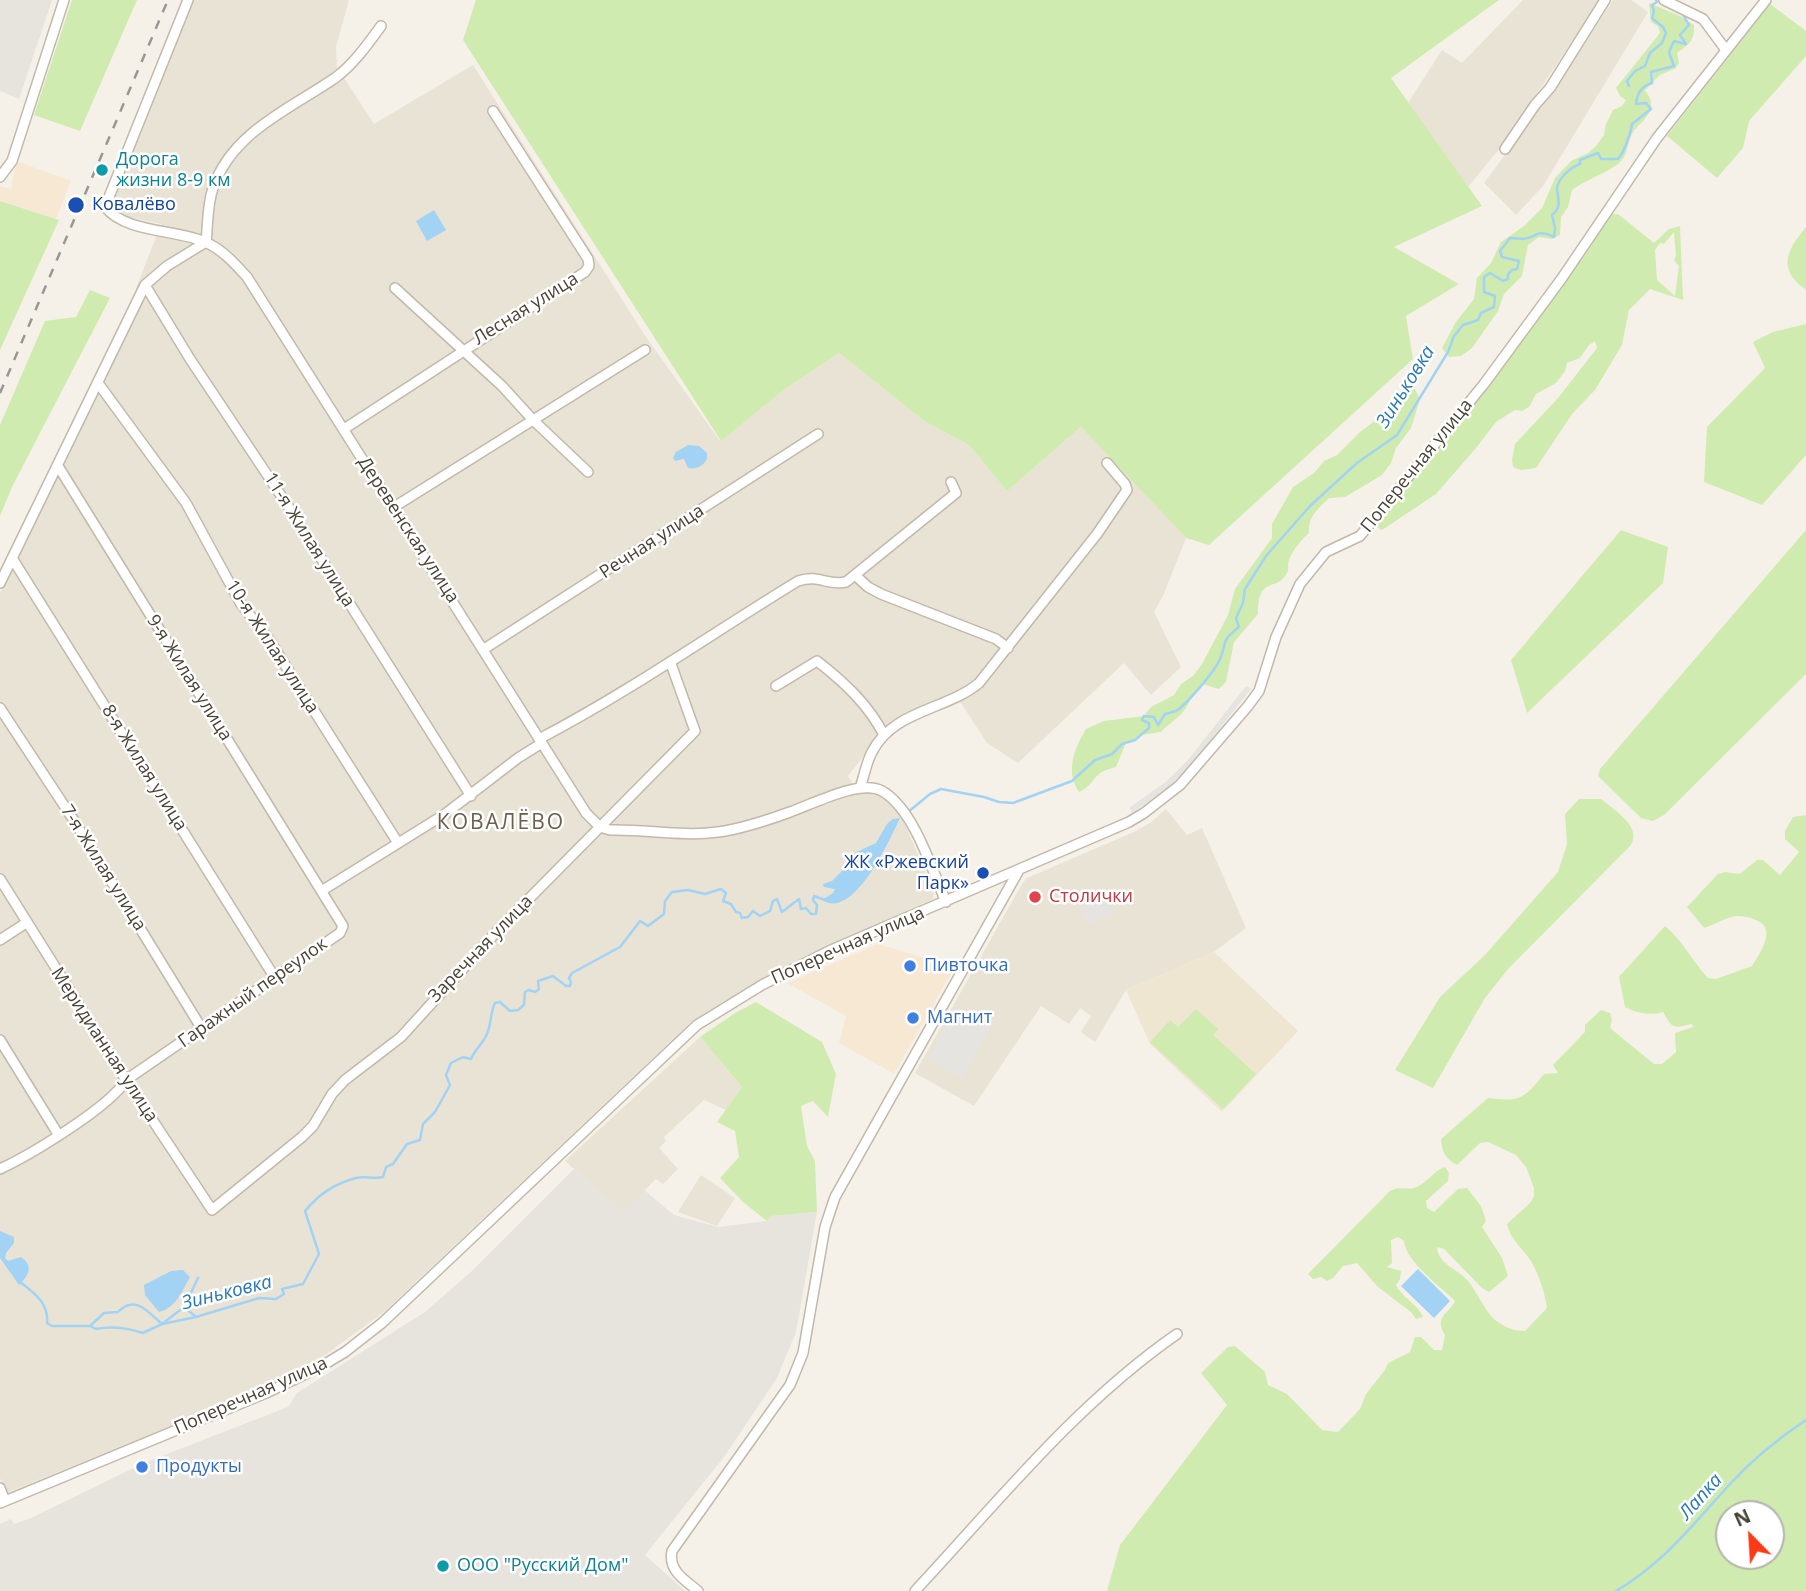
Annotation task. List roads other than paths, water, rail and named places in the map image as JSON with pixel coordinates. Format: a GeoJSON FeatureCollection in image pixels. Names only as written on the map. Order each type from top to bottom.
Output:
{"type":"FeatureCollection","features":[{"type":"Feature","properties":{"kind":"street"},"geometry":{"type":"LineString","coordinates":[[0,177],[12,161],[64,0]]}},
{"type":"Feature","properties":{"kind":"street"},"geometry":{"type":"LineString","coordinates":[[188,0],[130,138],[105,207],[119,220],[206,242]]}},
{"type":"Feature","properties":{"kind":"street"},"geometry":{"type":"LineString","coordinates":[[1505,149],[1550,88],[1605,0]]}},
{"type":"Feature","properties":{"kind":"street"},"geometry":{"type":"LineString","coordinates":[[1664,0],[1703,19],[1726,50]]}},
{"type":"Feature","properties":{"kind":"street","name":"Поперечная улица"},"geometry":{"type":"LineString","coordinates":[[3,1502],[266,1393],[320,1367],[382,1323],[697,1025],[779,975],[1144,813],[1169,795],[1196,768],[1259,691],[1286,610],[1306,576],[1326,552],[1360,536],[1484,384],[1562,278],[1657,138],[1766,0]]}},
{"type":"Feature","properties":{"kind":"street"},"geometry":{"type":"LineString","coordinates":[[206,242],[213,188],[246,136],[337,76],[365,48],[381,26]]}},
{"type":"Feature","properties":{"kind":"street","name":"Лесная улица"},"geometry":{"type":"LineString","coordinates":[[344,429],[585,272],[589,266],[589,259],[493,111]]}},
{"type":"Feature","properties":{"kind":"street"},"geometry":{"type":"LineString","coordinates":[[0,583],[145,285],[167,266],[206,242]]}},
{"type":"Feature","properties":{"kind":"street","name":"Деревенская улица"},"geometry":{"type":"LineString","coordinates":[[206,242],[226,256],[247,277],[586,813],[600,827]]}},
{"type":"Feature","properties":{"kind":"street","name":"11-я Жилая улица"},"geometry":{"type":"LineString","coordinates":[[145,285],[190,359],[289,506],[471,796]]}},
{"type":"Feature","properties":{"kind":"street"},"geometry":{"type":"LineString","coordinates":[[395,288],[502,386],[533,420],[588,472]]}},
{"type":"Feature","properties":{"kind":"street"},"geometry":{"type":"LineString","coordinates":[[394,507],[645,350]]}},
{"type":"Feature","properties":{"kind":"street","name":"10-я Жилая улица"},"geometry":{"type":"LineString","coordinates":[[98,383],[187,503],[242,604],[268,638],[398,842]]}},
{"type":"Feature","properties":{"kind":"street","name":"Речная улица"},"geometry":{"type":"LineString","coordinates":[[484,649],[818,434]]}},
{"type":"Feature","properties":{"kind":"street"},"geometry":{"type":"LineString","coordinates":[[860,788],[870,754],[884,735],[914,714],[967,693],[979,682],[1009,648],[1097,534],[1127,490],[1107,463]]}},
{"type":"Feature","properties":{"kind":"street","name":"9-я Жилая улица"},"geometry":{"type":"LineString","coordinates":[[58,466],[323,890]]}},
{"type":"Feature","properties":{"kind":"street"},"geometry":{"type":"LineString","coordinates":[[323,890],[471,796],[540,741],[671,664],[722,628],[798,582],[810,578],[819,578],[835,584],[846,582],[956,493],[951,482]]}},
{"type":"Feature","properties":{"kind":"street","name":"8-я Жилая улица"},"geometry":{"type":"LineString","coordinates":[[12,558],[275,978]]}},
{"type":"Feature","properties":{"kind":"street"},"geometry":{"type":"LineString","coordinates":[[855,575],[881,594],[996,639],[1009,648]]}},
{"type":"Feature","properties":{"kind":"street"},"geometry":{"type":"LineString","coordinates":[[776,686],[817,661],[841,679],[861,700],[884,735]]}},
{"type":"Feature","properties":{"kind":"street","name":"Заречная улица"},"geometry":{"type":"LineString","coordinates":[[212,1210],[302,1137],[313,1126],[331,1094],[401,1037],[500,928],[695,731],[671,664]]}},
{"type":"Feature","properties":{"kind":"street","name":"7-я Жилая улица"},"geometry":{"type":"LineString","coordinates":[[0,708],[71,816],[202,1029]]}},
{"type":"Feature","properties":{"kind":"street"},"geometry":{"type":"LineString","coordinates":[[600,827],[610,830],[719,832],[789,813],[860,788],[874,788],[884,792],[907,817],[919,838],[946,902]]}},
{"type":"Feature","properties":{"kind":"street"},"geometry":{"type":"LineString","coordinates":[[698,1591],[674,1570],[671,1564],[672,1551],[790,1385],[798,1369],[825,1227],[835,1197],[1019,870]]}},
{"type":"Feature","properties":{"kind":"street","name":"Меридианная улица"},"geometry":{"type":"LineString","coordinates":[[0,879],[126,1080],[212,1210]]}},
{"type":"Feature","properties":{"kind":"street"},"geometry":{"type":"LineString","coordinates":[[994,881],[1000,890],[1002,901]]}},
{"type":"Feature","properties":{"kind":"street","name":"Гаражный переулок"},"geometry":{"type":"LineString","coordinates":[[0,1169],[116,1095],[126,1080],[340,933],[343,926],[341,920],[323,890]]}},
{"type":"Feature","properties":{"kind":"street"},"geometry":{"type":"LineString","coordinates":[[0,940],[26,923]]}},
{"type":"Feature","properties":{"kind":"street"},"geometry":{"type":"LineString","coordinates":[[0,1040],[58,1134]]}},
{"type":"Feature","properties":{"kind":"street"},"geometry":{"type":"LineString","coordinates":[[915,1591],[1103,1391],[1139,1361],[1177,1335]]}},
{"type":"Feature","properties":{"kind":"street"},"geometry":{"type":"LineString","coordinates":[[0,1488],[3,1502]]}},
{"type":"Feature","properties":{"kind":"water"},"geometry":{"type":"Polygon","coordinates":[[[434,210],[446,230],[427,241],[416,221],[434,210]]]}},
{"type":"Feature","properties":{"kind":"water"},"geometry":{"type":"Polygon","coordinates":[[[688,445],[699,446],[707,453],[707,459],[699,467],[688,468],[684,459],[675,461],[673,458],[676,452],[688,445]]]}},
{"type":"Feature","properties":{"kind":"water"},"geometry":{"type":"Polygon","coordinates":[[[900,818],[879,859],[858,889],[846,899],[834,903],[822,900],[835,889],[824,887],[823,884],[832,881],[844,869],[854,853],[876,843],[887,824],[900,818]]]}},
{"type":"Feature","properties":{"kind":"water"},"geometry":{"type":"Polygon","coordinates":[[[0,1231],[14,1237],[14,1243],[5,1258],[8,1261],[21,1257],[28,1264],[29,1271],[19,1285],[0,1258],[0,1231]]]}},
{"type":"Feature","properties":{"kind":"water"},"geometry":{"type":"Polygon","coordinates":[[[1418,1269],[1450,1301],[1434,1318],[1401,1286],[1418,1269]]]}},
{"type":"Feature","properties":{"kind":"water"},"geometry":{"type":"Polygon","coordinates":[[[183,1270],[190,1277],[181,1293],[170,1307],[159,1312],[145,1295],[144,1285],[171,1271],[183,1270]]]}},
{"type":"Feature","properties":{"kind":"waterway"},"geometry":{"type":"LineString","coordinates":[[1629,86],[1627,81],[1635,71],[1645,66],[1650,53],[1662,43],[1666,33],[1652,18],[1652,5],[1656,0]]}},
{"type":"Feature","properties":{"kind":"waterway","name":"Зиньковка"},"geometry":{"type":"LineString","coordinates":[[908,812],[930,794],[941,789],[1013,803],[1072,781],[1095,760],[1112,754],[1122,744],[1135,740],[1149,728],[1149,723],[1142,720],[1144,716],[1154,717],[1158,725],[1165,714],[1176,711],[1187,702],[1213,671],[1227,639],[1239,627],[1236,618],[1243,603],[1245,589],[1266,556],[1310,506],[1357,463],[1397,435],[1448,352],[1454,336],[1463,325],[1478,320],[1481,313],[1494,307],[1495,296],[1484,292],[1484,277],[1490,273],[1503,281],[1508,279],[1512,270],[1517,269],[1519,261],[1502,257],[1500,251],[1510,238],[1523,239],[1540,233],[1554,237],[1552,215],[1558,206],[1557,189],[1562,177],[1580,164],[1580,160],[1598,153],[1601,159],[1618,159],[1632,124],[1651,109],[1646,103],[1636,104],[1641,91],[1652,83],[1651,72],[1674,66],[1669,52],[1674,41],[1686,44],[1680,35],[1689,25],[1681,11]]}},
{"type":"Feature","properties":{"kind":"waterway","name":"Зиньковка"},"geometry":{"type":"LineString","coordinates":[[20,1282],[40,1299],[46,1310],[47,1323],[52,1326],[119,1328],[143,1333],[162,1324],[259,1298],[276,1299],[284,1294],[282,1289],[303,1284],[319,1254],[305,1211],[321,1195],[341,1183],[359,1177],[383,1177],[386,1167],[393,1164],[407,1144],[420,1140],[423,1124],[435,1112],[450,1085],[446,1075],[451,1063],[463,1057],[471,1059],[486,1036],[495,1003],[500,1002],[510,1011],[518,1010],[524,1005],[525,992],[535,992],[539,989],[538,981],[553,976],[570,986],[569,978],[572,973],[620,947],[640,921],[648,926],[664,914],[665,901],[672,892],[688,890],[705,894],[721,889],[726,893],[723,901],[731,904],[742,918],[748,917],[753,911],[760,916],[770,911],[773,901],[777,899],[782,912],[799,899],[801,909],[806,908],[811,914],[816,914],[814,896],[825,900]]}},
{"type":"Feature","properties":{"kind":"waterway"},"geometry":{"type":"LineString","coordinates":[[90,1326],[104,1313],[118,1312],[130,1305],[141,1307],[162,1324],[184,1307],[198,1278]]}},
{"type":"Feature","properties":{"kind":"waterway"},"geometry":{"type":"LineString","coordinates":[[184,1307],[196,1317]]}},
{"type":"Feature","properties":{"kind":"waterway","name":"Лапка"},"geometry":{"type":"LineString","coordinates":[[1616,1591],[1664,1555],[1748,1466],[1806,1420]]}},
{"type":"Feature","properties":{"kind":"railway"},"geometry":{"type":"LineString","coordinates":[[0,393],[168,0]]}},
{"type":"Feature","properties":{"kind":"place","name":"Дорога жизни 8-9 км"},"geometry":{"type":"Point","coordinates":[102,170]}},
{"type":"Feature","properties":{"kind":"place","name":"Ковалёво"},"geometry":{"type":"Point","coordinates":[76,205]}},
{"type":"Feature","properties":{"kind":"place","name":"ЖК «Ржевский Парк»"},"geometry":{"type":"Point","coordinates":[983,873]}},
{"type":"Feature","properties":{"kind":"place","name":"Столички"},"geometry":{"type":"Point","coordinates":[1035,897]}},
{"type":"Feature","properties":{"kind":"place","name":"Пивточка"},"geometry":{"type":"Point","coordinates":[910,966]}},
{"type":"Feature","properties":{"kind":"place","name":"Магнит"},"geometry":{"type":"Point","coordinates":[913,1018]}},
{"type":"Feature","properties":{"kind":"place","name":"Продукты"},"geometry":{"type":"Point","coordinates":[142,1467]}},
{"type":"Feature","properties":{"kind":"place","name":"ООО \"Русский Дом\""},"geometry":{"type":"Point","coordinates":[443,1566]}},
{"type":"Feature","properties":{"kind":"district","name":"КОВАЛЁВО"},"geometry":{"type":"Point","coordinates":[501,823]}}]}
